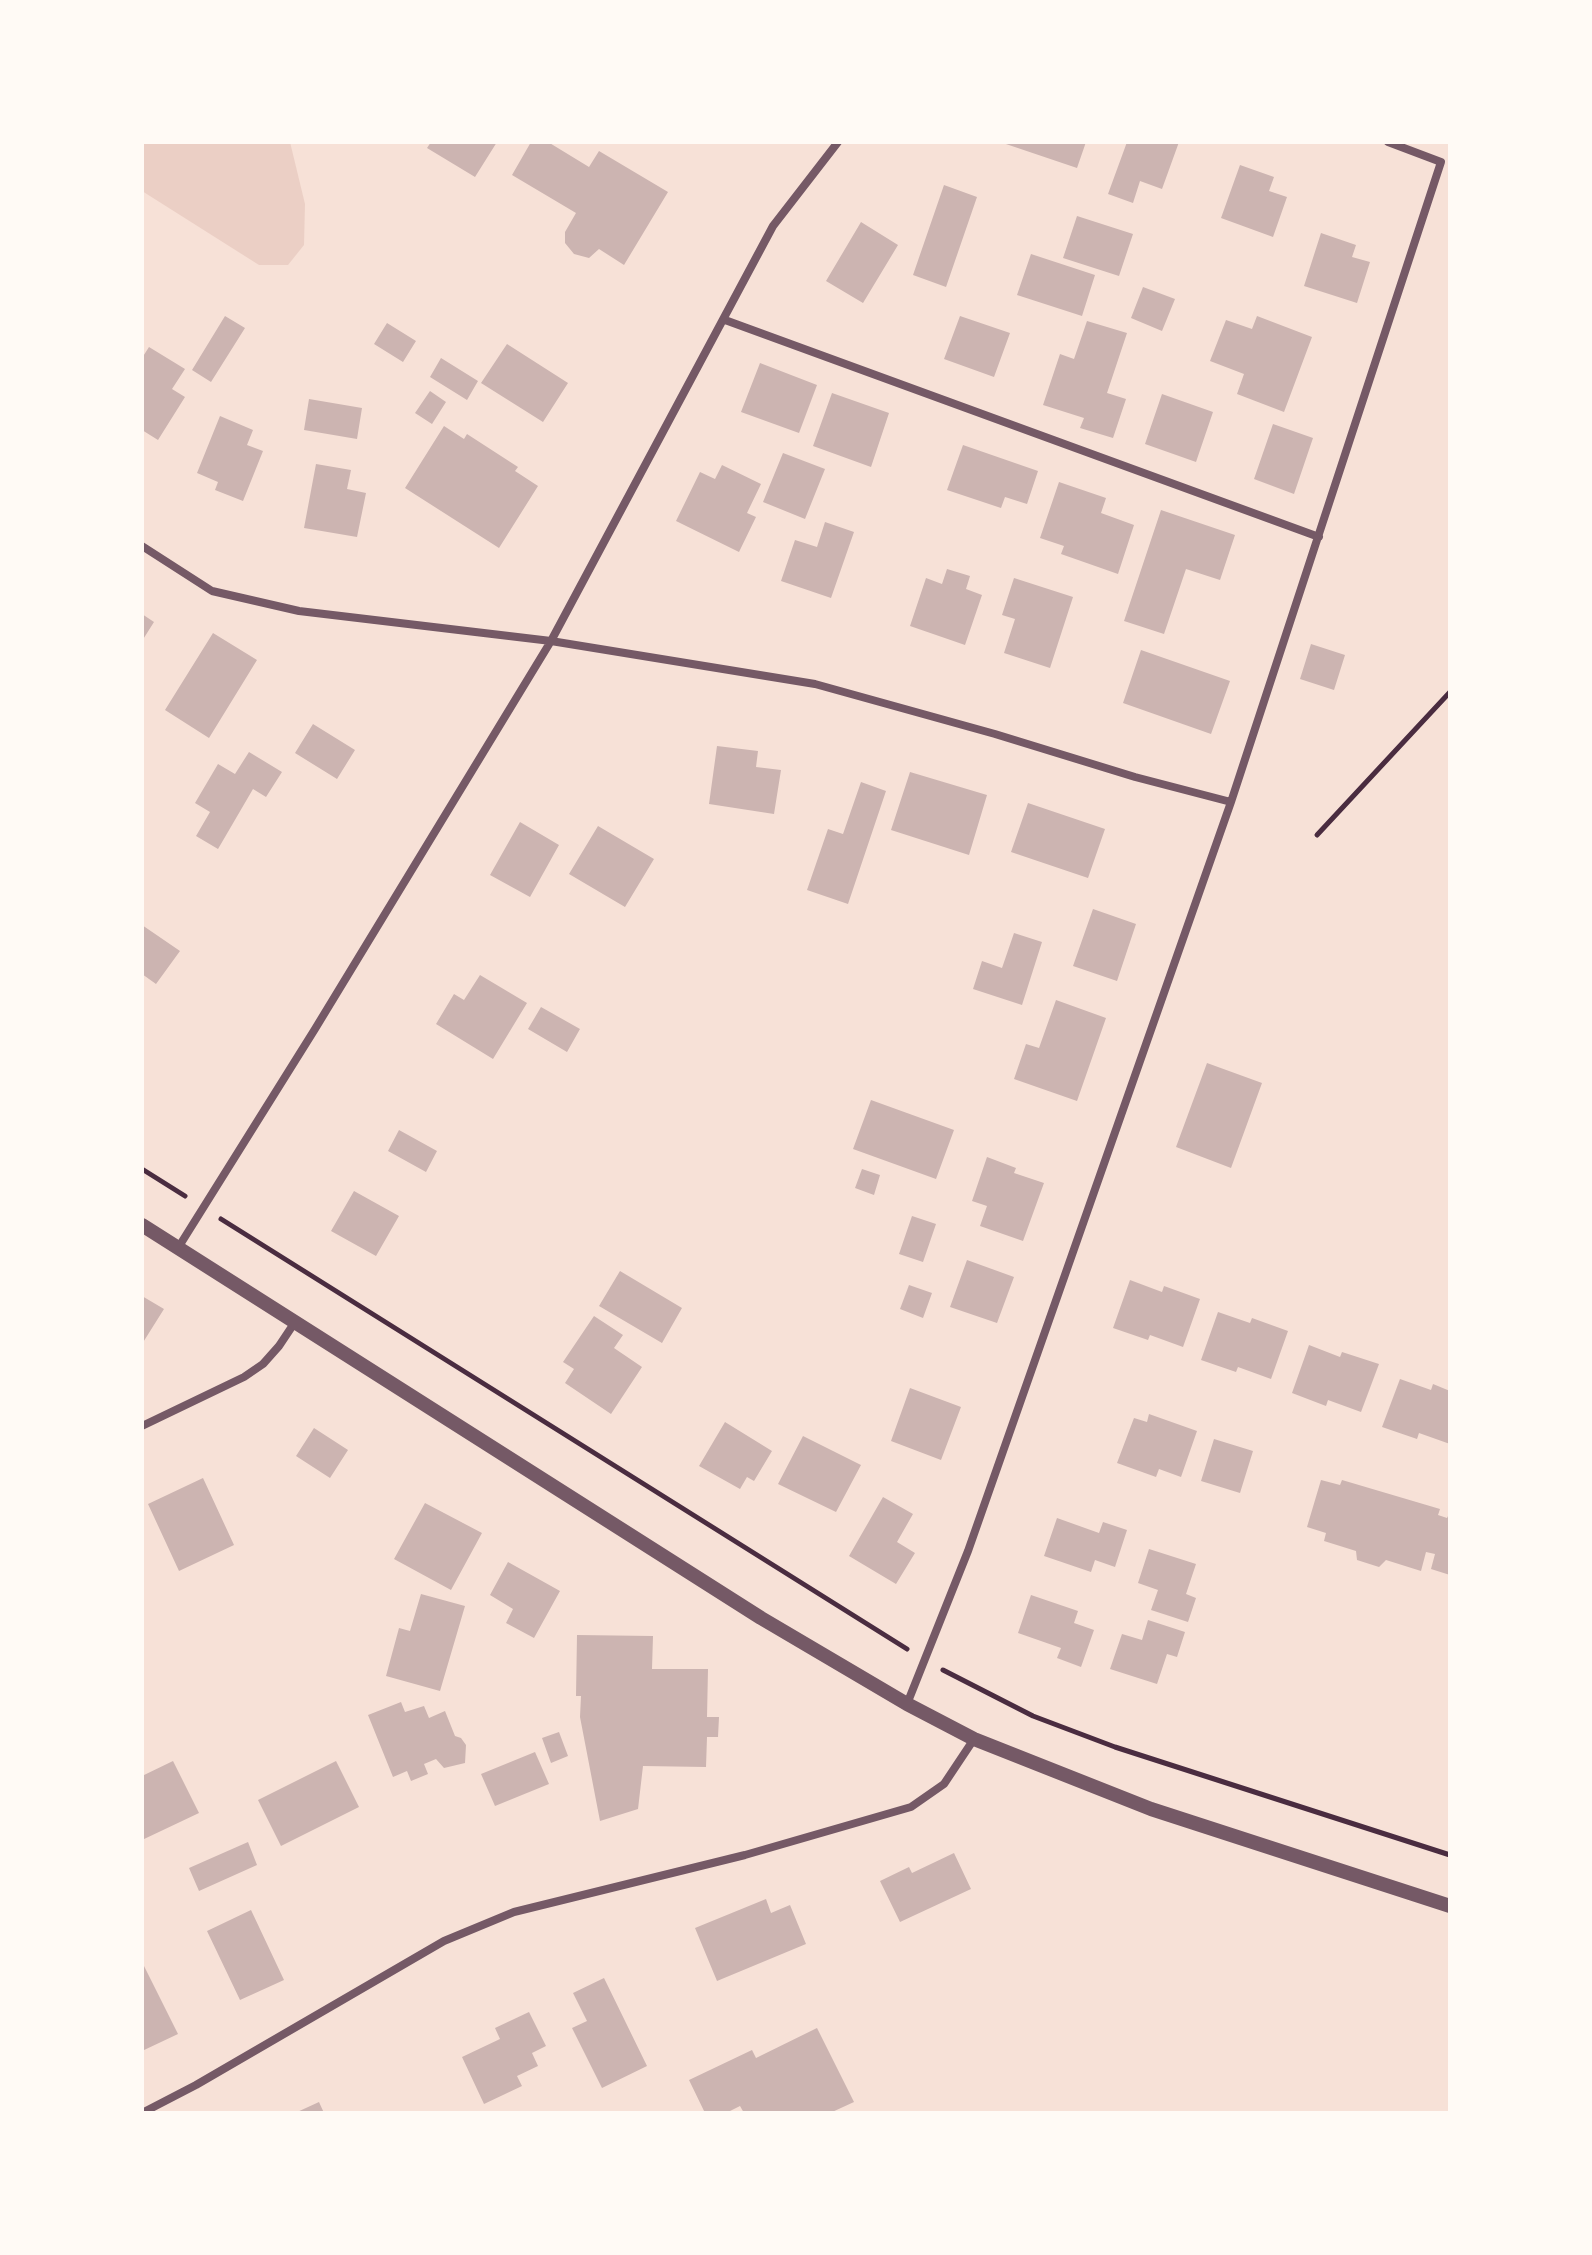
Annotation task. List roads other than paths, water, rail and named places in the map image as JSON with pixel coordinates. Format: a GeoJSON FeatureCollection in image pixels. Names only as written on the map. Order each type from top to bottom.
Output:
{"type":"FeatureCollection","features":[{"type":"Feature","properties":{"kind":"street"},"geometry":{"type":"LineString","coordinates":[[178,1248],[551,641],[773,226],[838,142]]}},
{"type":"Feature","properties":{"kind":"street"},"geometry":{"type":"LineString","coordinates":[[907,1704],[973,1537],[1231,802],[1441,162],[1388,142]]}},
{"type":"Feature","properties":{"kind":"street"},"geometry":{"type":"LineString","coordinates":[[725,320],[1319,537]]}},
{"type":"Feature","properties":{"kind":"street"},"geometry":{"type":"LineString","coordinates":[[142,546],[212,591],[299,611],[551,641],[815,684],[1231,802]]}},
{"type":"Feature","properties":{"kind":"street"},"geometry":{"type":"LineString","coordinates":[[142,1225],[761,1618],[907,1704],[974,1739],[1151,1809],[1450,1906]]}},
{"type":"Feature","properties":{"kind":"street"},"geometry":{"type":"LineString","coordinates":[[142,1426],[244,1377],[263,1364],[295,1322]]}},
{"type":"Feature","properties":{"kind":"street"},"geometry":{"type":"LineString","coordinates":[[142,2113],[444,1941],[514,1912],[745,1855],[911,1807],[944,1784],[974,1739]]}}]}
